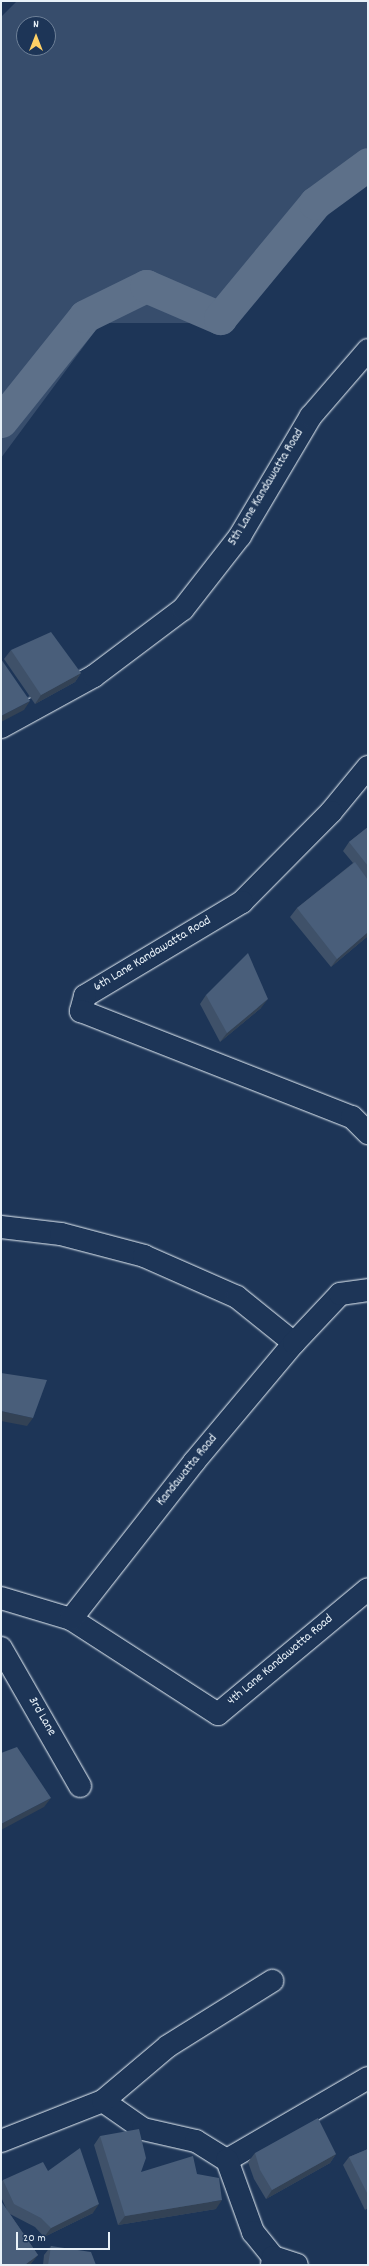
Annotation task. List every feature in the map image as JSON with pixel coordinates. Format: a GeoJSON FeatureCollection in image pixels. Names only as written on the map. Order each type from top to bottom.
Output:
{"type":"FeatureCollection","features":[{"type":"Feature","properties":{"kind":"street","name":"5th Lane Kandawatta Road"},"geometry":{"type":"LineString","coordinates":[[1,727],[94,676],[183,609],[240,536],[311,416],[368,350]]}},
{"type":"Feature","properties":{"kind":"street","name":"6th Lane Kandawatta Road"},"geometry":{"type":"LineString","coordinates":[[368,767],[331,812],[242,902],[85,996],[81,1011],[352,1117],[368,1133]]}},
{"type":"Feature","properties":{"kind":"street"},"geometry":{"type":"LineString","coordinates":[[1,1227],[62,1234],[144,1256],[237,1297],[294,1343]]}},
{"type":"Feature","properties":{"kind":"street","name":"Kandawatta Road"},"geometry":{"type":"LineString","coordinates":[[71,1619],[194,1462],[294,1343],[340,1294],[368,1290]]}},
{"type":"Feature","properties":{"kind":"street","name":"4th Lane Kandawatta Road"},"geometry":{"type":"LineString","coordinates":[[71,1619],[218,1714],[368,1589]]}},
{"type":"Feature","properties":{"kind":"street"},"geometry":{"type":"LineString","coordinates":[[1,1598],[71,1619]]}},
{"type":"Feature","properties":{"kind":"street","name":"3rd Lane"},"geometry":{"type":"LineString","coordinates":[[1,1648],[80,1786]]}},
{"type":"Feature","properties":{"kind":"street"},"geometry":{"type":"LineString","coordinates":[[1,2141],[103,2101],[168,2046],[272,1981]]}},
{"type":"Feature","properties":{"kind":"street"},"geometry":{"type":"LineString","coordinates":[[227,2160],[368,2078]]}},
{"type":"Feature","properties":{"kind":"street"},"geometry":{"type":"LineString","coordinates":[[103,2101],[143,2129],[196,2141],[227,2160],[253,2232],[272,2261],[297,2265]]}},
{"type":"Feature","properties":{"kind":"shaded area"},"geometry":{"type":"Polygon","coordinates":[[[17,1],[368,1],[368,147],[203,323],[101,323],[1,458],[1,17],[17,1]]]}},
{"type":"Feature","properties":{"kind":"building"},"geometry":{"type":"Polygon","coordinates":[[[51,632],[81,673],[41,695],[11,650],[51,632]]]}},
{"type":"Feature","properties":{"kind":"building"},"geometry":{"type":"Polygon","coordinates":[[[1,659],[30,701],[1,716],[1,659]]]}},
{"type":"Feature","properties":{"kind":"building"},"geometry":{"type":"Polygon","coordinates":[[[368,827],[368,866],[349,842],[368,827]]]}},
{"type":"Feature","properties":{"kind":"building"},"geometry":{"type":"Polygon","coordinates":[[[355,862],[368,880],[368,932],[337,959],[297,908],[355,862]]]}},
{"type":"Feature","properties":{"kind":"building"},"geometry":{"type":"Polygon","coordinates":[[[248,953],[268,999],[227,1033],[206,995],[248,953]]]}},
{"type":"Feature","properties":{"kind":"building"},"geometry":{"type":"Polygon","coordinates":[[[1,1373],[47,1380],[33,1418],[1,1411],[1,1373]]]}},
{"type":"Feature","properties":{"kind":"building"},"geometry":{"type":"Polygon","coordinates":[[[17,1747],[51,1798],[1,1824],[1,1753],[17,1747]]]}},
{"type":"Feature","properties":{"kind":"building"},"geometry":{"type":"Polygon","coordinates":[[[318,2118],[336,2154],[272,2190],[260,2170],[255,2153],[318,2118]]]}},
{"type":"Feature","properties":{"kind":"building"},"geometry":{"type":"Polygon","coordinates":[[[139,2129],[146,2158],[141,2172],[193,2156],[197,2174],[219,2178],[222,2200],[125,2216],[100,2136],[139,2129]]]}},
{"type":"Feature","properties":{"kind":"building"},"geometry":{"type":"Polygon","coordinates":[[[80,2148],[99,2204],[51,2228],[41,2218],[14,2204],[3,2180],[43,2162],[48,2171],[80,2148]]]}},
{"type":"Feature","properties":{"kind":"building"},"geometry":{"type":"Polygon","coordinates":[[[368,2149],[368,2195],[349,2157],[368,2149]]]}},
{"type":"Feature","properties":{"kind":"building"},"geometry":{"type":"Polygon","coordinates":[[[1,2201],[38,2255],[25,2265],[1,2265],[1,2201]]]}},
{"type":"Feature","properties":{"kind":"building"},"geometry":{"type":"Polygon","coordinates":[[[51,2246],[91,2252],[96,2265],[48,2265],[51,2246]]]}},
{"type":"Feature","properties":{"kind":"waterway"},"geometry":{"type":"LineString","coordinates":[[1,421],[85,316],[146,286],[220,318],[315,203],[368,164]]}}]}
